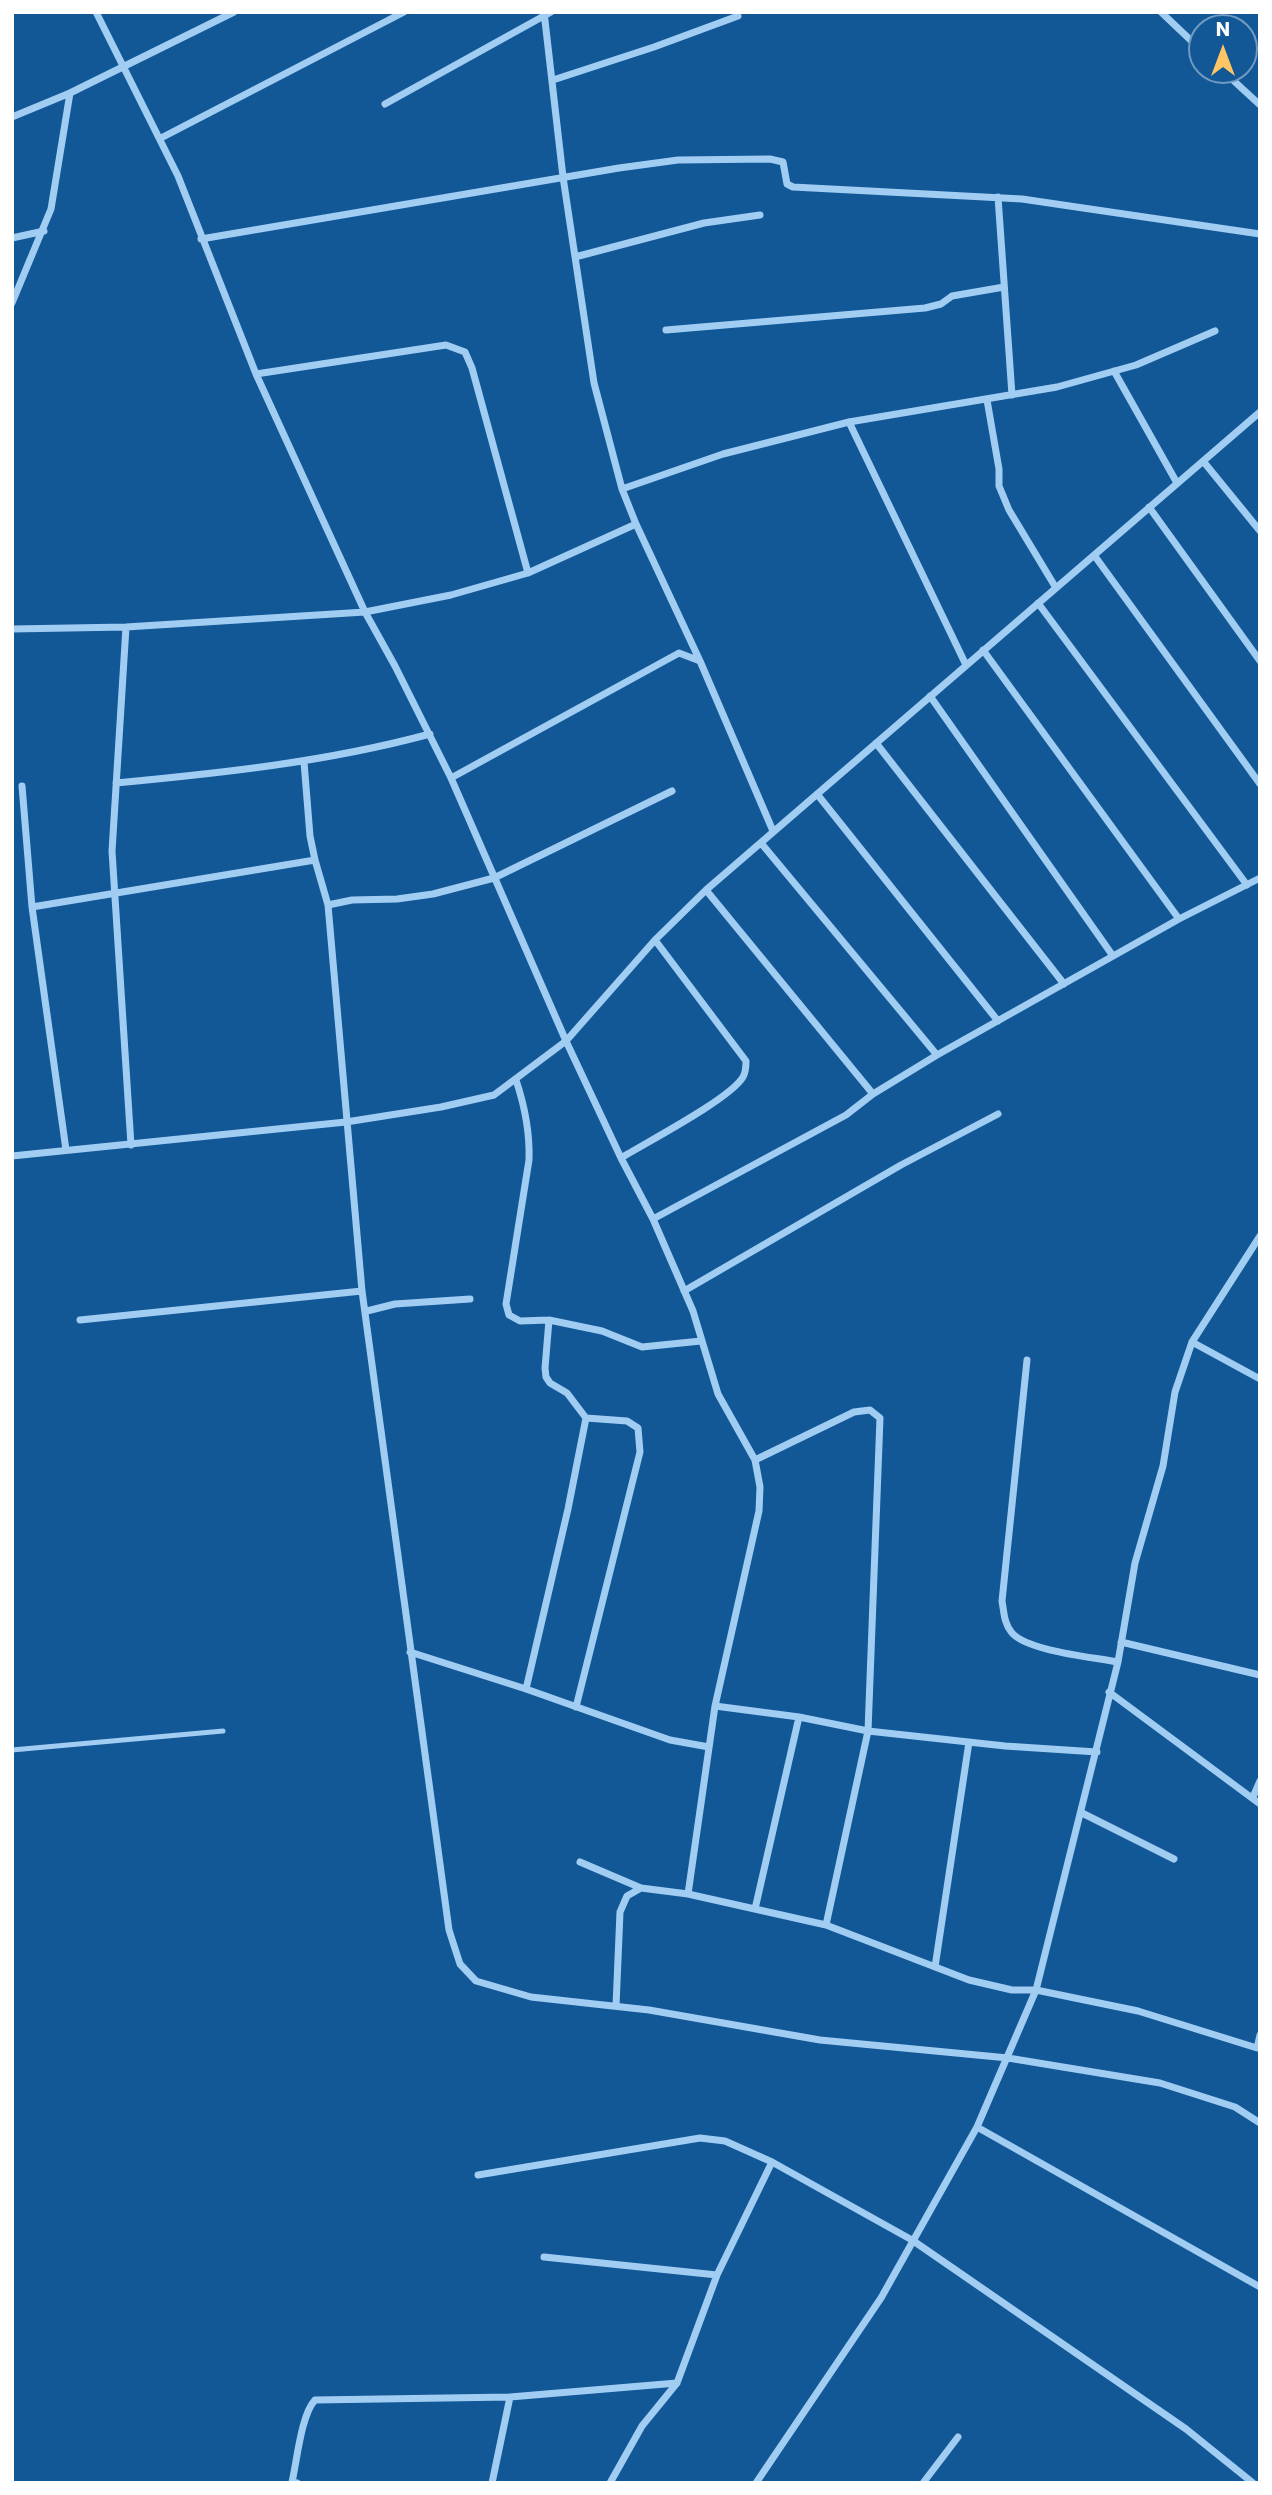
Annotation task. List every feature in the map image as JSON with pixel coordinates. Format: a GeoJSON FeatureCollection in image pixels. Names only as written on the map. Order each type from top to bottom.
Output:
{"type":"FeatureCollection","features":[{"type":"Feature","properties":{"kind":"street"},"geometry":{"type":"LineString","coordinates":[[96,12],[161,138],[256,374],[365,612],[451,778],[566,1041],[653,1219],[684,1291],[718,1394],[755,1460],[760,1487],[759,1511],[715,1706],[688,1894]]}},
{"type":"Feature","properties":{"kind":"street"},"geometry":{"type":"LineString","coordinates":[[12,117],[69,93],[234,12]]}},
{"type":"Feature","properties":{"kind":"street"},"geometry":{"type":"LineString","coordinates":[[161,138],[404,12]]}},
{"type":"Feature","properties":{"kind":"street"},"geometry":{"type":"LineString","coordinates":[[1161,12],[1188,38]]}},
{"type":"Feature","properties":{"kind":"street"},"geometry":{"type":"LineString","coordinates":[[385,104],[546,14],[563,177],[594,383],[622,489],[774,831]]}},
{"type":"Feature","properties":{"kind":"street"},"geometry":{"type":"LineString","coordinates":[[553,80],[738,16]]}},
{"type":"Feature","properties":{"kind":"street"},"geometry":{"type":"LineString","coordinates":[[1237,84],[1260,105]]}},
{"type":"Feature","properties":{"kind":"street"},"geometry":{"type":"LineString","coordinates":[[12,303],[51,209],[69,93]]}},
{"type":"Feature","properties":{"kind":"street"},"geometry":{"type":"LineString","coordinates":[[201,239],[678,160],[770,159],[783,162],[787,184],[793,187],[998,197],[1068,204],[1260,234]]}},
{"type":"Feature","properties":{"kind":"street"},"geometry":{"type":"LineString","coordinates":[[998,197],[1012,395]]}},
{"type":"Feature","properties":{"kind":"street"},"geometry":{"type":"LineString","coordinates":[[575,257],[704,223],[760,215]]}},
{"type":"Feature","properties":{"kind":"street"},"geometry":{"type":"LineString","coordinates":[[12,238],[44,231]]}},
{"type":"Feature","properties":{"kind":"street"},"geometry":{"type":"LineString","coordinates":[[666,330],[925,308],[941,304],[952,296],[1004,288]]}},
{"type":"Feature","properties":{"kind":"street"},"geometry":{"type":"LineString","coordinates":[[622,489],[723,454],[849,422],[1057,387],[1158,357],[1215,331]]}},
{"type":"Feature","properties":{"kind":"street"},"geometry":{"type":"LineString","coordinates":[[256,374],[446,345],[465,352],[472,368],[528,573]]}},
{"type":"Feature","properties":{"kind":"street"},"geometry":{"type":"LineString","coordinates":[[1114,371],[1177,483]]}},
{"type":"Feature","properties":{"kind":"street"},"geometry":{"type":"LineString","coordinates":[[987,400],[999,469],[999,486],[1009,510],[1055,588]]}},
{"type":"Feature","properties":{"kind":"street"},"geometry":{"type":"LineString","coordinates":[[12,1156],[346,1122],[494,1095],[566,1041],[655,940],[706,890],[1260,412]]}},
{"type":"Feature","properties":{"kind":"street"},"geometry":{"type":"LineString","coordinates":[[849,422],[966,665]]}},
{"type":"Feature","properties":{"kind":"street"},"geometry":{"type":"LineString","coordinates":[[1203,461],[1260,531]]}},
{"type":"Feature","properties":{"kind":"street"},"geometry":{"type":"LineString","coordinates":[[1149,507],[1260,661]]}},
{"type":"Feature","properties":{"kind":"street"},"geometry":{"type":"LineString","coordinates":[[12,629],[126,627],[365,612],[451,595],[528,573],[636,524]]}},
{"type":"Feature","properties":{"kind":"street"},"geometry":{"type":"LineString","coordinates":[[1094,555],[1260,784]]}},
{"type":"Feature","properties":{"kind":"street"},"geometry":{"type":"LineString","coordinates":[[1038,603],[1247,885]]}},
{"type":"Feature","properties":{"kind":"street"},"geometry":{"type":"LineString","coordinates":[[126,627],[112,851],[131,1145]]}},
{"type":"Feature","properties":{"kind":"street"},"geometry":{"type":"LineString","coordinates":[[983,650],[1179,919]]}},
{"type":"Feature","properties":{"kind":"street"},"geometry":{"type":"LineString","coordinates":[[451,778],[679,653],[700,661]]}},
{"type":"Feature","properties":{"kind":"street"},"geometry":{"type":"LineString","coordinates":[[930,696],[1113,956]]}},
{"type":"Feature","properties":{"kind":"street"},"geometry":{"type":"LineString","coordinates":[[116,783],[304,762],[372,750],[430,734]]}},
{"type":"Feature","properties":{"kind":"street"},"geometry":{"type":"LineString","coordinates":[[876,743],[1064,984]]}},
{"type":"Feature","properties":{"kind":"street"},"geometry":{"type":"LineString","coordinates":[[304,762],[315,860],[328,905],[362,1291],[367,1311],[410,1652],[449,1930],[460,1964],[476,1981],[531,1997],[649,2010],[820,2040],[1008,2058],[1160,2083],[1234,2107],[1260,2123]]}},
{"type":"Feature","properties":{"kind":"street"},"geometry":{"type":"LineString","coordinates":[[22,786],[32,906],[66,1150]]}},
{"type":"Feature","properties":{"kind":"street"},"geometry":{"type":"LineString","coordinates":[[328,905],[352,900],[397,899],[433,894],[494,878],[673,791]]}},
{"type":"Feature","properties":{"kind":"street"},"geometry":{"type":"LineString","coordinates":[[817,794],[998,1021]]}},
{"type":"Feature","properties":{"kind":"street"},"geometry":{"type":"LineString","coordinates":[[761,843],[937,1055]]}},
{"type":"Feature","properties":{"kind":"street"},"geometry":{"type":"LineString","coordinates":[[32,906],[315,860]]}},
{"type":"Feature","properties":{"kind":"street"},"geometry":{"type":"LineString","coordinates":[[653,1219],[846,1115],[873,1094],[937,1055],[1113,956],[1260,878]]}},
{"type":"Feature","properties":{"kind":"street"},"geometry":{"type":"LineString","coordinates":[[706,890],[873,1094]]}},
{"type":"Feature","properties":{"kind":"street"},"geometry":{"type":"LineString","coordinates":[[621,1158],[735,1088],[745,1075],[746,1061],[655,940]]}},
{"type":"Feature","properties":{"kind":"street"},"geometry":{"type":"LineString","coordinates":[[516,1080],[527,1116],[530,1141],[506,1304],[509,1315],[520,1321],[549,1320],[602,1331],[642,1347],[701,1341]]}},
{"type":"Feature","properties":{"kind":"street"},"geometry":{"type":"LineString","coordinates":[[684,1291],[901,1165],[998,1114]]}},
{"type":"Feature","properties":{"kind":"street"},"geometry":{"type":"LineString","coordinates":[[756,2483],[881,2298],[977,2127],[1036,1990],[1118,1662],[1135,1563],[1163,1466],[1175,1392],[1192,1342],[1260,1236]]}},
{"type":"Feature","properties":{"kind":"street"},"geometry":{"type":"LineString","coordinates":[[80,1320],[362,1291]]}},
{"type":"Feature","properties":{"kind":"street"},"geometry":{"type":"LineString","coordinates":[[367,1311],[395,1304],[470,1299]]}},
{"type":"Feature","properties":{"kind":"street"},"geometry":{"type":"LineString","coordinates":[[526,1689],[586,1418],[567,1393],[550,1383],[546,1377],[549,1320]]}},
{"type":"Feature","properties":{"kind":"street"},"geometry":{"type":"LineString","coordinates":[[1192,1342],[1260,1379]]}},
{"type":"Feature","properties":{"kind":"street"},"geometry":{"type":"LineString","coordinates":[[1027,1360],[1002,1601],[1005,1622],[1012,1633],[1028,1645],[1118,1662]]}},
{"type":"Feature","properties":{"kind":"street"},"geometry":{"type":"LineString","coordinates":[[755,1460],[854,1412],[870,1410],[880,1418],[868,1731],[826,1925]]}},
{"type":"Feature","properties":{"kind":"street"},"geometry":{"type":"LineString","coordinates":[[576,1707],[640,1451],[638,1428],[627,1421],[586,1418]]}},
{"type":"Feature","properties":{"kind":"street"},"geometry":{"type":"LineString","coordinates":[[1121,1642],[1260,1675]]}},
{"type":"Feature","properties":{"kind":"street"},"geometry":{"type":"LineString","coordinates":[[410,1652],[526,1689],[670,1740],[709,1747]]}},
{"type":"Feature","properties":{"kind":"street"},"geometry":{"type":"LineString","coordinates":[[1110,1692],[1260,1804]]}},
{"type":"Feature","properties":{"kind":"street"},"geometry":{"type":"LineString","coordinates":[[715,1706],[799,1717],[868,1731],[1097,1752]]}},
{"type":"Feature","properties":{"kind":"street"},"geometry":{"type":"LineString","coordinates":[[755,1909],[799,1717]]}},
{"type":"Feature","properties":{"kind":"street"},"geometry":{"type":"LineString","coordinates":[[935,1967],[969,1742]]}},
{"type":"Feature","properties":{"kind":"street"},"geometry":{"type":"LineString","coordinates":[[1253,1797],[1260,1781]]}},
{"type":"Feature","properties":{"kind":"street"},"geometry":{"type":"LineString","coordinates":[[1082,1813],[1174,1859]]}},
{"type":"Feature","properties":{"kind":"street"},"geometry":{"type":"LineString","coordinates":[[580,1863],[641,1888],[688,1894],[826,1925],[980,1983],[1012,1990],[1036,1990],[1138,2011],[1258,2048],[1260,2035]]}},
{"type":"Feature","properties":{"kind":"street"},"geometry":{"type":"LineString","coordinates":[[616,2006],[620,1912],[627,1896],[641,1888]]}},
{"type":"Feature","properties":{"kind":"street"},"geometry":{"type":"LineString","coordinates":[[977,2127],[1260,2287]]}},
{"type":"Feature","properties":{"kind":"street"},"geometry":{"type":"LineString","coordinates":[[478,2175],[700,2138],[725,2141],[772,2162],[912,2240],[1186,2429],[1254,2483]]}},
{"type":"Feature","properties":{"kind":"street"},"geometry":{"type":"LineString","coordinates":[[610,2483],[642,2426],[677,2383],[717,2275],[772,2162]]}},
{"type":"Feature","properties":{"kind":"street"},"geometry":{"type":"LineString","coordinates":[[544,2257],[717,2275]]}},
{"type":"Feature","properties":{"kind":"street"},"geometry":{"type":"LineString","coordinates":[[294,2482],[305,2420],[315,2400],[510,2396],[677,2383]]}},
{"type":"Feature","properties":{"kind":"street"},"geometry":{"type":"LineString","coordinates":[[492,2483],[510,2396]]}},
{"type":"Feature","properties":{"kind":"street"},"geometry":{"type":"LineString","coordinates":[[923,2483],[958,2437]]}},
{"type":"Feature","properties":{"kind":"lane"},"geometry":{"type":"LineString","coordinates":[[12,1750],[223,1731]]}}]}
